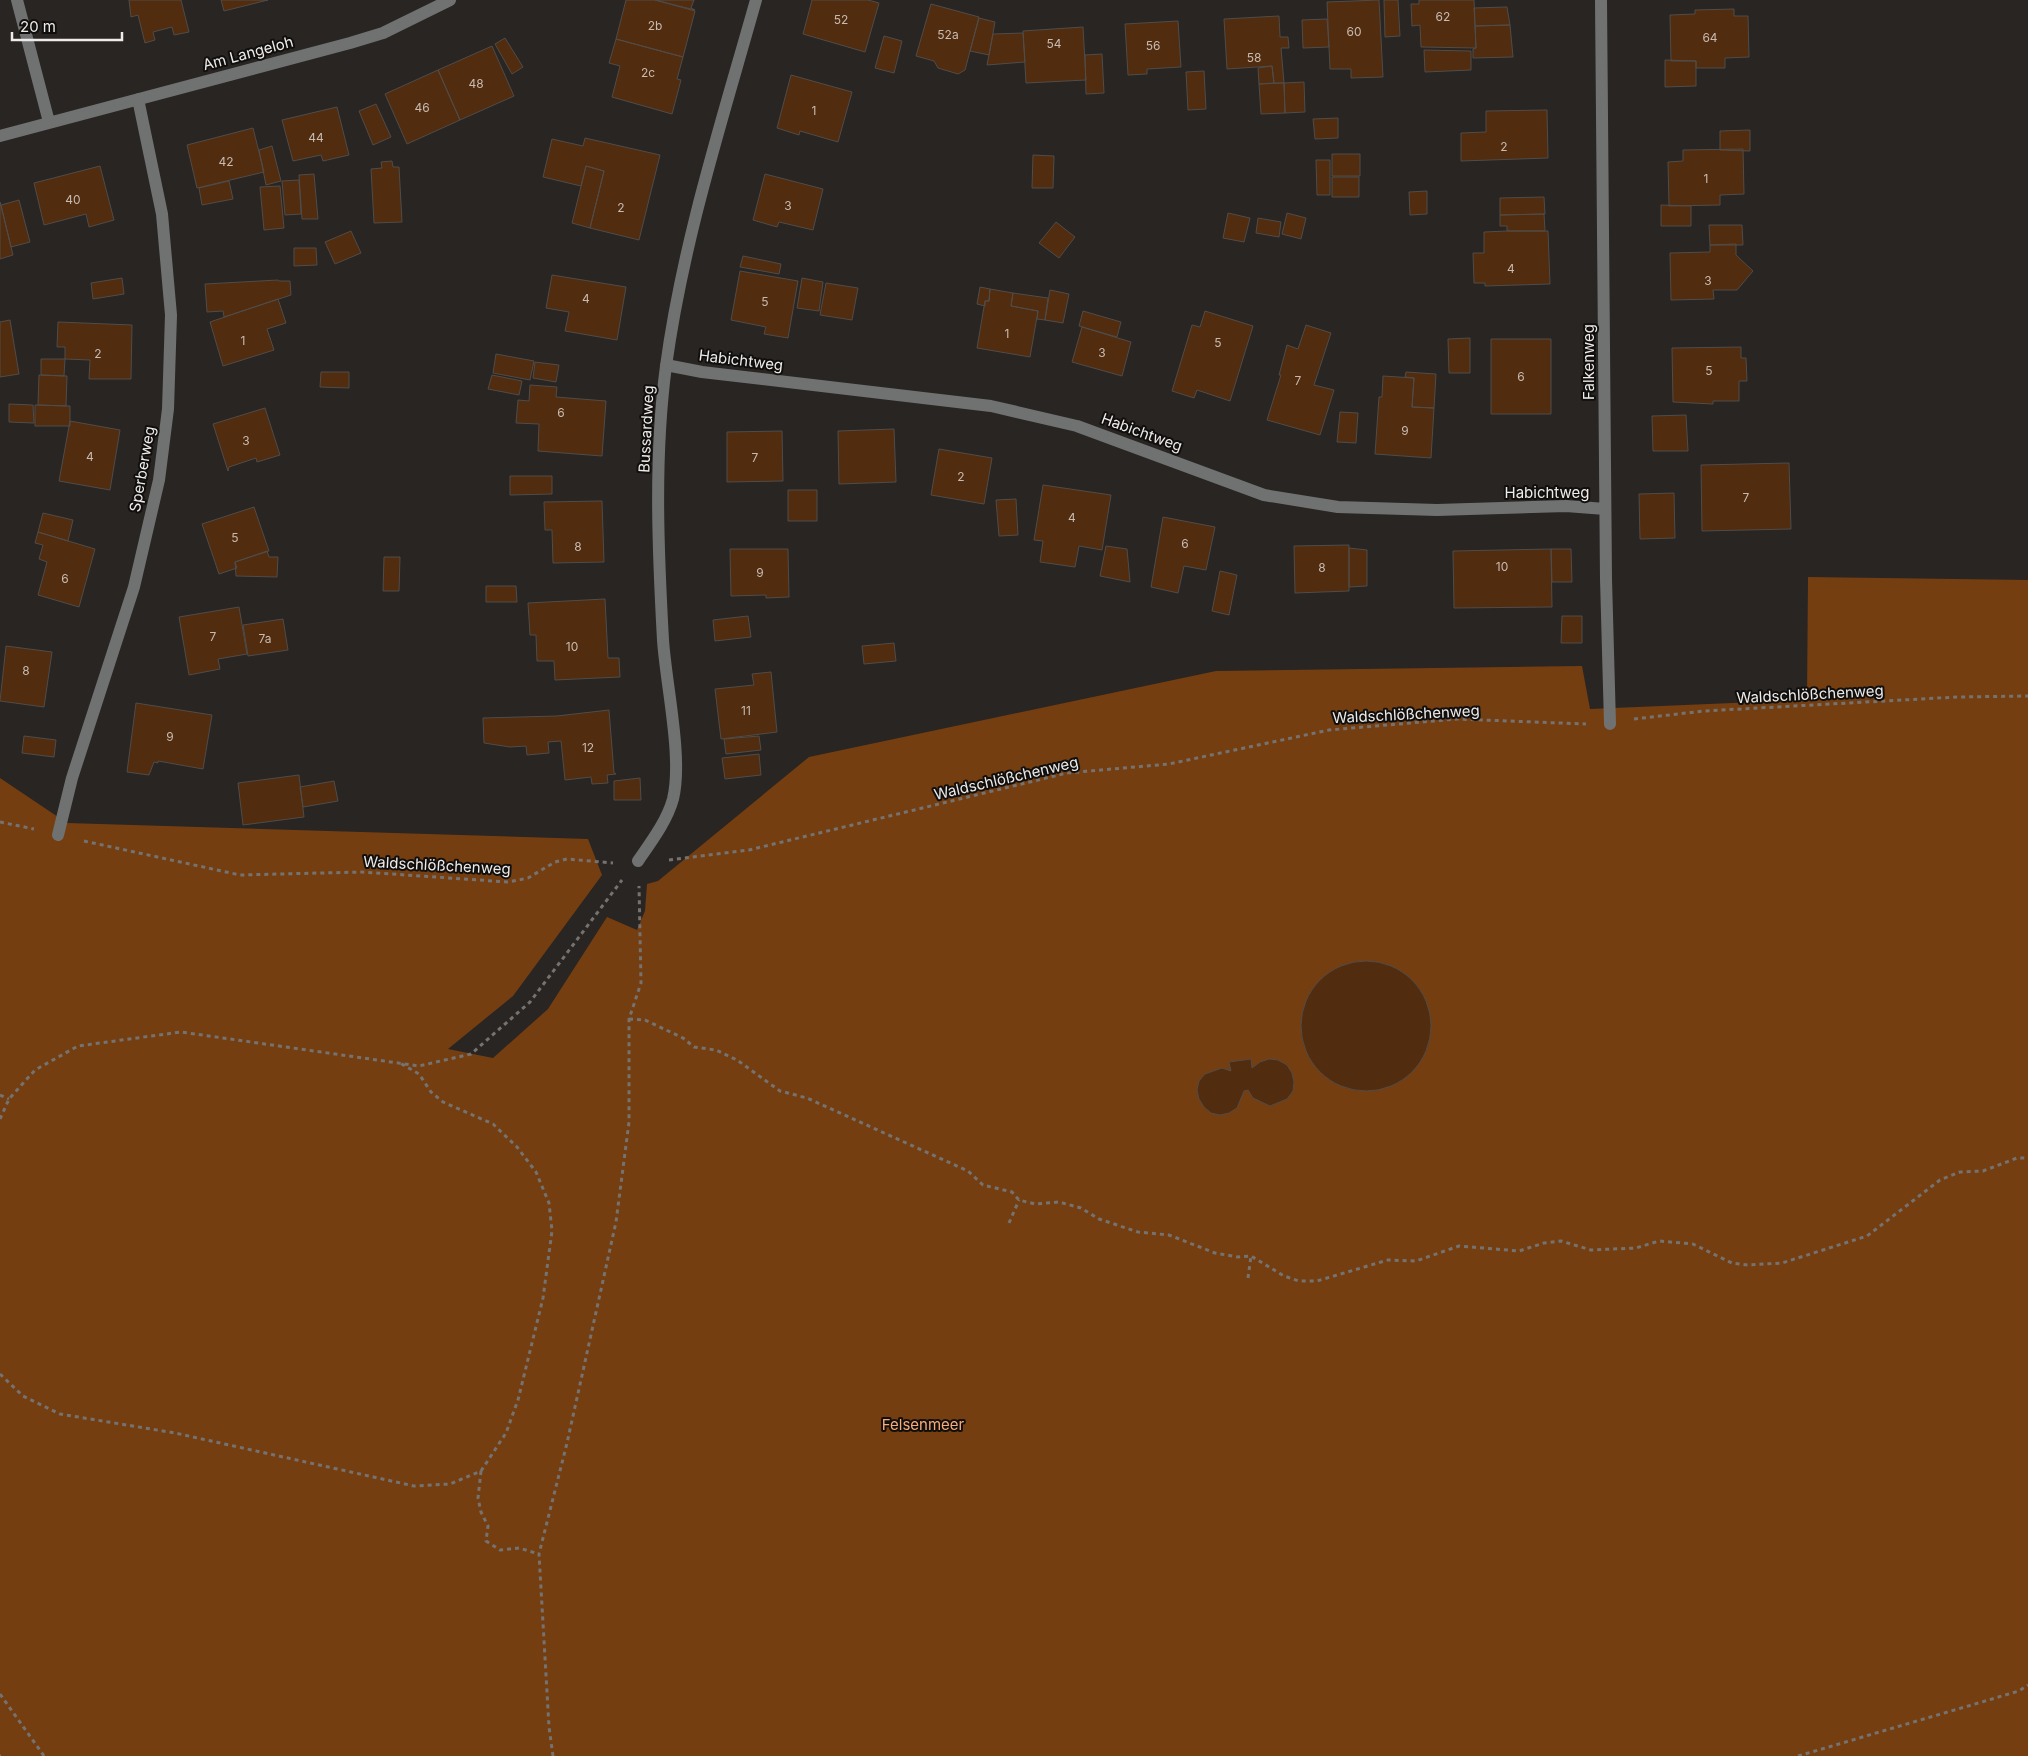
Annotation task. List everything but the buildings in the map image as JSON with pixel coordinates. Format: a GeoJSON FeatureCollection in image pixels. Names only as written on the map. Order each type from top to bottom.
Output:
{"type":"FeatureCollection","features":[{"type":"Feature","properties":{"kind":"street"},"geometry":{"type":"LineString","coordinates":[[17,0],[49,122]]}},
{"type":"Feature","properties":{"kind":"street","name":"Am Langeloh"},"geometry":{"type":"LineString","coordinates":[[0,136],[350,43],[382,33],[450,0]]}},
{"type":"Feature","properties":{"kind":"street","name":"Bussardweg"},"geometry":{"type":"LineString","coordinates":[[638,861],[659,830],[672,800],[676,769],[664,655],[659,564],[660,427],[666,365],[695,215],[756,0]]}},
{"type":"Feature","properties":{"kind":"street","name":"Falkenweg"},"geometry":{"type":"LineString","coordinates":[[1601,0],[1605,509],[1610,724]]}},
{"type":"Feature","properties":{"kind":"street","name":"Sperberweg"},"geometry":{"type":"LineString","coordinates":[[58,835],[72,778],[134,586],[159,480],[168,409],[171,316],[162,214],[138,99]]}},
{"type":"Feature","properties":{"kind":"street","name":"Habichtweg"},"geometry":{"type":"LineString","coordinates":[[666,365],[702,372],[991,406],[1077,426],[1264,495],[1338,507],[1437,510],[1566,506],[1605,509]]}},
{"type":"Feature","properties":{"kind":"path","name":"Waldschlößchenweg"},"geometry":{"type":"LineString","coordinates":[[0,822],[240,875],[362,872],[508,882],[528,878],[555,862],[567,859],[619,863],[682,859],[749,850],[1067,773],[1169,764],[1328,730],[1457,719],[1610,724],[1649,716],[1704,711],[1957,697],[2028,696]]}},
{"type":"Feature","properties":{"kind":"path"},"geometry":{"type":"LineString","coordinates":[[553,1756],[549,1727],[539,1554],[567,1443],[616,1222],[630,1122],[630,1019],[641,983],[638,861]]}},
{"type":"Feature","properties":{"kind":"path"},"geometry":{"type":"LineString","coordinates":[[0,1119],[9,1099],[35,1070],[78,1046],[181,1032],[419,1066],[471,1054],[530,1002],[638,861]]}},
{"type":"Feature","properties":{"kind":"path"},"geometry":{"type":"LineString","coordinates":[[630,1019],[646,1020],[683,1038],[694,1047],[716,1050],[737,1060],[780,1091],[807,1098],[851,1117],[968,1171],[983,1185],[1012,1192],[1019,1200],[1035,1204],[1059,1202],[1081,1208],[1099,1219],[1138,1232],[1169,1235],[1214,1253],[1238,1257],[1251,1256],[1284,1276],[1299,1281],[1317,1281],[1388,1260],[1416,1261],[1459,1246],[1519,1251],[1544,1243],[1561,1241],[1591,1250],[1636,1248],[1659,1241],[1692,1244],[1732,1263],[1748,1265],[1782,1263],[1867,1236],[1940,1180],[1960,1172],[1983,1171],[2017,1158],[2028,1158]]}},
{"type":"Feature","properties":{"kind":"path"},"geometry":{"type":"LineString","coordinates":[[400,1063],[419,1074],[430,1092],[444,1102],[493,1124],[517,1148],[536,1172],[549,1203],[552,1231],[543,1298],[518,1400],[506,1433],[481,1471],[478,1498],[481,1512],[488,1526],[486,1541],[500,1550],[519,1548],[539,1554]]}},
{"type":"Feature","properties":{"kind":"path"},"geometry":{"type":"LineString","coordinates":[[0,1096],[9,1099]]}},
{"type":"Feature","properties":{"kind":"path"},"geometry":{"type":"LineString","coordinates":[[1010,1223],[1019,1200]]}},
{"type":"Feature","properties":{"kind":"path"},"geometry":{"type":"LineString","coordinates":[[1248,1278],[1251,1256]]}},
{"type":"Feature","properties":{"kind":"path"},"geometry":{"type":"LineString","coordinates":[[0,1374],[23,1396],[60,1414],[175,1432],[414,1486],[450,1484],[481,1471]]}},
{"type":"Feature","properties":{"kind":"path"},"geometry":{"type":"LineString","coordinates":[[1798,1756],[2019,1691],[2028,1685]]}},
{"type":"Feature","properties":{"kind":"path"},"geometry":{"type":"LineString","coordinates":[[0,1694],[44,1756]]}},
{"type":"Feature","properties":{"kind":"green space","name":"Felsenmeer"},"geometry":{"type":"Polygon","coordinates":[[[1808,577],[2028,580],[2028,1756],[0,1756],[0,778],[67,823],[588,839],[602,875],[513,996],[448,1049],[493,1058],[548,1009],[607,917],[637,930],[645,911],[647,884],[658,881],[809,757],[1216,671],[1582,666],[1590,709],[1807,700],[1808,577]]]}}]}
